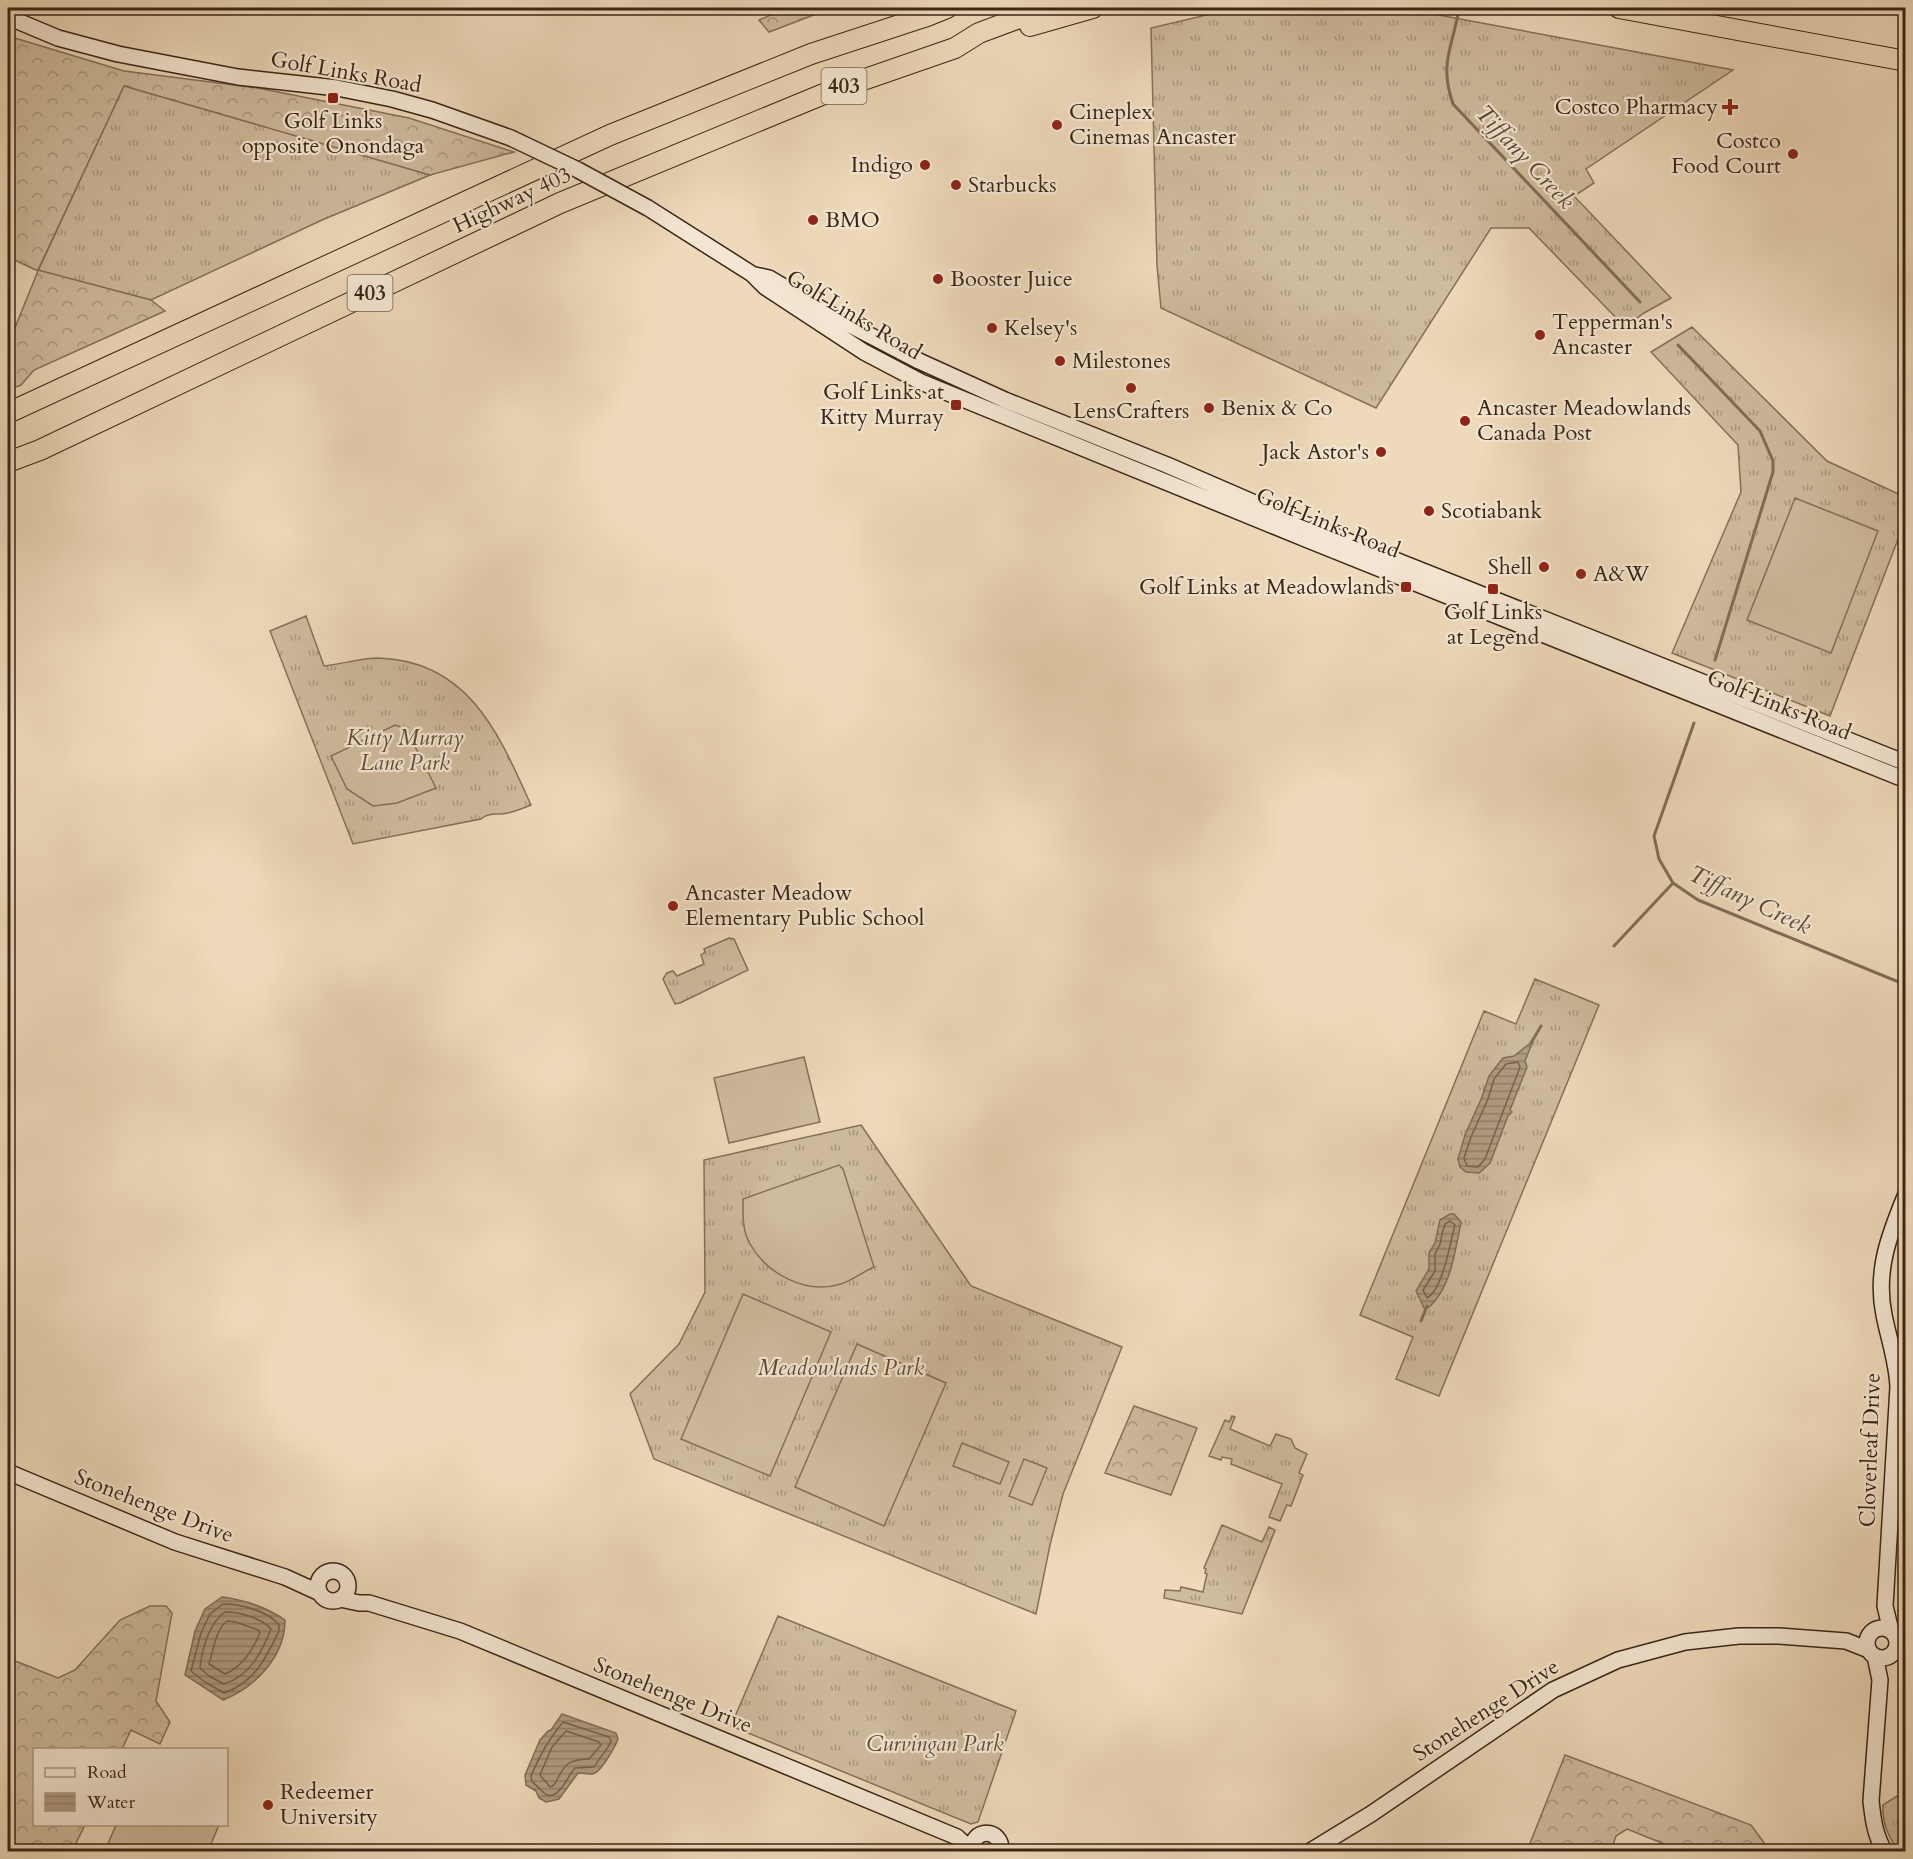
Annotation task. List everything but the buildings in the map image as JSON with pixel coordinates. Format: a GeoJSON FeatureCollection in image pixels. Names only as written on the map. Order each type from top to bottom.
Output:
{"type":"FeatureCollection","features":[{"type":"Feature","properties":{"kind":"highway","name":"Highway 403"},"geometry":{"type":"LineString","coordinates":[[8,413],[610,135],[811,54],[947,8]]}},
{"type":"Feature","properties":{"kind":"highway","name":"Highway 403"},"geometry":{"type":"LineString","coordinates":[[8,462],[62,439],[560,203],[831,91],[955,48],[979,33],[1046,8]]}},
{"type":"Feature","properties":{"kind":"highway"},"geometry":{"type":"LineString","coordinates":[[955,48],[1093,8]]}},
{"type":"Feature","properties":{"kind":"highway"},"geometry":{"type":"LineString","coordinates":[[1622,8],[1905,61]]}},
{"type":"Feature","properties":{"kind":"main road","name":"Golf Links Road"},"geometry":{"type":"LineString","coordinates":[[8,17],[58,38],[118,54],[237,77],[337,88],[392,99],[432,110],[511,138],[578,170],[648,208],[752,274],[765,287],[864,352],[921,381],[1905,780]]}},
{"type":"Feature","properties":{"kind":"main road","name":"Golf Links Road"},"geometry":{"type":"LineString","coordinates":[[752,274],[769,278],[835,317],[919,361],[1005,400],[1308,525],[1905,763]]}},
{"type":"Feature","properties":{"kind":"main road"},"geometry":{"type":"LineString","coordinates":[[1167,482],[1178,477],[1197,479]]}},
{"type":"Feature","properties":{"kind":"main road"},"geometry":{"type":"LineString","coordinates":[[1287,531],[1308,525]]}},
{"type":"Feature","properties":{"kind":"main road","name":"Cloverleaf Drive"},"geometry":{"type":"LineString","coordinates":[[1872,1633],[1885,1606],[1898,1387],[1896,1361],[1883,1313],[1881,1272],[1887,1243],[1905,1194]]}},
{"type":"Feature","properties":{"kind":"main road","name":"Stonehenge Drive"},"geometry":{"type":"LineString","coordinates":[[8,1472],[176,1542],[285,1577],[320,1593]]}},
{"type":"Feature","properties":{"kind":"main road"},"geometry":{"type":"LineString","coordinates":[[329,1571],[344,1576],[348,1584],[346,1592],[340,1599],[331,1601],[320,1593],[318,1584],[321,1576],[329,1571]]}},
{"type":"Feature","properties":{"kind":"main road","name":"Stonehenge Drive"},"geometry":{"type":"LineString","coordinates":[[285,1577],[321,1576]]}},
{"type":"Feature","properties":{"kind":"main road","name":"Stonehenge Drive"},"geometry":{"type":"LineString","coordinates":[[348,1584],[369,1603]]}},
{"type":"Feature","properties":{"kind":"main road","name":"Stonehenge Drive"},"geometry":{"type":"LineString","coordinates":[[340,1599],[369,1603],[460,1631],[957,1836],[973,1846]]}},
{"type":"Feature","properties":{"kind":"main road","name":"Cloverleaf Drive"},"geometry":{"type":"LineString","coordinates":[[1885,1606],[1897,1635],[1897,1641],[1887,1653]]}},
{"type":"Feature","properties":{"kind":"main road","name":"Stonehenge Drive"},"geometry":{"type":"LineString","coordinates":[[1846,1641],[1882,1628],[1897,1635]]}},
{"type":"Feature","properties":{"kind":"main road"},"geometry":{"type":"LineString","coordinates":[[1872,1633],[1867,1642],[1887,1653],[1880,1680],[1872,1801],[1873,1821],[1879,1841],[1885,1851]]}},
{"type":"Feature","properties":{"kind":"main road","name":"Stonehenge Drive"},"geometry":{"type":"LineString","coordinates":[[1309,1851],[1371,1814],[1536,1700],[1574,1679],[1618,1660],[1662,1647],[1719,1638],[1758,1636],[1846,1641],[1887,1653]]}},
{"type":"Feature","properties":{"kind":"main road"},"geometry":{"type":"LineString","coordinates":[[973,1846],[984,1833],[994,1835],[1003,1850]]}},
{"type":"Feature","properties":{"kind":"green space"},"geometry":{"type":"Polygon","coordinates":[[[787,8],[832,8],[769,32],[759,20],[787,8]]]}},
{"type":"Feature","properties":{"kind":"green space"},"geometry":{"type":"Polygon","coordinates":[[[1236,8],[1401,8],[1733,70],[1586,169],[1594,183],[1574,196],[1671,298],[1625,327],[1529,228],[1491,228],[1376,408],[1161,308],[1157,265],[1151,28],[1236,8]]]}},
{"type":"Feature","properties":{"kind":"green space"},"geometry":{"type":"Polygon","coordinates":[[[8,36],[124,71],[258,88],[409,118],[514,152],[430,175],[124,86],[38,270],[151,300],[165,311],[34,370],[21,385],[8,390],[8,345],[38,271],[8,257],[8,36]]]}},
{"type":"Feature","properties":{"kind":"green space"},"geometry":{"type":"Polygon","coordinates":[[[124,85],[430,175],[322,220],[151,300],[38,271],[124,85]]]}},
{"type":"Feature","properties":{"kind":"green space"},"geometry":{"type":"Polygon","coordinates":[[[1692,327],[1827,461],[1905,497],[1905,521],[1830,716],[1672,653],[1741,492],[1738,445],[1651,352],[1692,327]]]}},
{"type":"Feature","properties":{"kind":"green space"},"geometry":{"type":"Polygon","coordinates":[[[1795,498],[1878,531],[1831,653],[1747,620],[1795,498]]]}},
{"type":"Feature","properties":{"kind":"green space","name":"Kitty Murray Lane Park"},"geometry":{"type":"Polygon","coordinates":[[[306,616],[324,666],[372,658],[410,662],[436,672],[458,687],[477,706],[493,728],[531,805],[508,813],[488,815],[481,819],[353,844],[270,631],[306,616]]]}},
{"type":"Feature","properties":{"kind":"green space"},"geometry":{"type":"Polygon","coordinates":[[[395,725],[406,729],[436,788],[397,803],[373,806],[347,789],[331,756],[395,725]]]}},
{"type":"Feature","properties":{"kind":"green space"},"geometry":{"type":"Polygon","coordinates":[[[729,938],[734,939],[748,970],[675,1004],[663,979],[667,973],[673,971],[677,976],[704,964],[701,955],[705,952],[704,949],[729,938]]]}},
{"type":"Feature","properties":{"kind":"green space"},"geometry":{"type":"Polygon","coordinates":[[[1535,979],[1599,1005],[1439,1396],[1396,1379],[1413,1337],[1360,1315],[1484,1011],[1516,1024],[1535,979]]]}},
{"type":"Feature","properties":{"kind":"green space"},"geometry":{"type":"Polygon","coordinates":[[[804,1057],[820,1122],[729,1143],[714,1078],[804,1057]]]}},
{"type":"Feature","properties":{"kind":"green space","name":"Meadowlands Park"},"geometry":{"type":"Polygon","coordinates":[[[861,1125],[971,1286],[1122,1347],[1063,1494],[1036,1614],[654,1459],[630,1394],[679,1344],[705,1292],[704,1160],[861,1125]]]}},
{"type":"Feature","properties":{"kind":"green space"},"geometry":{"type":"Polygon","coordinates":[[[839,1165],[843,1169],[874,1267],[841,1284],[814,1287],[801,1284],[777,1273],[757,1255],[747,1239],[744,1228],[743,1199],[839,1165]]]}},
{"type":"Feature","properties":{"kind":"green space"},"geometry":{"type":"Polygon","coordinates":[[[743,1294],[831,1332],[770,1476],[681,1439],[743,1294]]]}},
{"type":"Feature","properties":{"kind":"green space"},"geometry":{"type":"Polygon","coordinates":[[[857,1344],[946,1383],[884,1526],[795,1487],[857,1344]]]}},
{"type":"Feature","properties":{"kind":"green space"},"geometry":{"type":"Polygon","coordinates":[[[1134,1406],[1197,1428],[1171,1495],[1105,1473],[1134,1406]]]}},
{"type":"Feature","properties":{"kind":"green space"},"geometry":{"type":"Polygon","coordinates":[[[1232,1416],[1235,1417],[1230,1429],[1270,1446],[1276,1434],[1291,1439],[1295,1448],[1307,1454],[1299,1473],[1303,1475],[1291,1506],[1287,1505],[1280,1521],[1269,1517],[1282,1484],[1231,1464],[1232,1459],[1222,1457],[1221,1460],[1209,1456],[1225,1420],[1229,1422],[1232,1416]]]}},
{"type":"Feature","properties":{"kind":"green space"},"geometry":{"type":"Polygon","coordinates":[[[962,1443],[1009,1462],[1000,1484],[953,1466],[962,1443]]]}},
{"type":"Feature","properties":{"kind":"green space"},"geometry":{"type":"Polygon","coordinates":[[[1024,1459],[1047,1468],[1032,1505],[1009,1496],[1024,1459]]]}},
{"type":"Feature","properties":{"kind":"green space"},"geometry":{"type":"Polygon","coordinates":[[[1222,1525],[1262,1542],[1269,1527],[1275,1530],[1242,1614],[1164,1598],[1165,1590],[1180,1591],[1181,1587],[1203,1592],[1207,1574],[1204,1568],[1222,1525]]]}},
{"type":"Feature","properties":{"kind":"green space"},"geometry":{"type":"Polygon","coordinates":[[[150,1606],[166,1606],[172,1613],[156,1701],[170,1722],[160,1744],[131,1730],[122,1748],[33,1748],[33,1826],[84,1826],[72,1851],[8,1851],[8,1660],[58,1678],[75,1670],[120,1620],[150,1606]]]}},
{"type":"Feature","properties":{"kind":"green space","name":"Curvingan Park"},"geometry":{"type":"Polygon","coordinates":[[[778,1616],[1016,1711],[978,1822],[971,1824],[731,1726],[778,1616]]]}},
{"type":"Feature","properties":{"kind":"green space"},"geometry":{"type":"Polygon","coordinates":[[[1565,1755],[1751,1825],[1765,1844],[1765,1851],[1676,1851],[1627,1829],[1616,1836],[1611,1851],[1527,1851],[1565,1755]]]}},
{"type":"Feature","properties":{"kind":"green space"},"geometry":{"type":"Polygon","coordinates":[[[1905,1791],[1905,1851],[1899,1851],[1886,1830],[1883,1805],[1905,1791]]]}},
{"type":"Feature","properties":{"kind":"green space"},"geometry":{"type":"Polygon","coordinates":[[[115,1826],[219,1826],[208,1851],[105,1851],[115,1826]]]}},
{"type":"Feature","properties":{"kind":"water"},"geometry":{"type":"Polygon","coordinates":[[[1533,1041],[1525,1061],[1527,1067],[1510,1110],[1512,1112],[1508,1116],[1490,1163],[1479,1173],[1466,1172],[1460,1167],[1458,1159],[1465,1135],[1489,1076],[1503,1058],[1514,1056],[1533,1041]]]}},
{"type":"Feature","properties":{"kind":"water"},"geometry":{"type":"Polygon","coordinates":[[[1454,1214],[1461,1222],[1454,1257],[1441,1293],[1425,1310],[1416,1291],[1429,1269],[1429,1253],[1435,1243],[1440,1220],[1454,1214]]]}},
{"type":"Feature","properties":{"kind":"water"},"geometry":{"type":"Polygon","coordinates":[[[222,1597],[255,1605],[285,1620],[280,1646],[266,1669],[246,1687],[223,1700],[185,1675],[195,1631],[205,1609],[222,1597]]]}},
{"type":"Feature","properties":{"kind":"water"},"geometry":{"type":"Polygon","coordinates":[[[562,1714],[616,1733],[618,1739],[600,1769],[593,1774],[578,1773],[559,1799],[546,1802],[539,1798],[536,1791],[526,1785],[525,1775],[540,1740],[551,1730],[562,1714]]]}},
{"type":"Feature","properties":{"kind":"waterway","name":"Tiffany Creek"},"geometry":{"type":"LineString","coordinates":[[1459,9],[1447,66],[1453,104],[1640,302]]}},
{"type":"Feature","properties":{"kind":"waterway","name":"Tiffany Creek"},"geometry":{"type":"LineString","coordinates":[[1678,345],[1760,431],[1773,461],[1773,472],[1715,660]]}},
{"type":"Feature","properties":{"kind":"waterway","name":"Tiffany Creek"},"geometry":{"type":"LineString","coordinates":[[1694,723],[1654,836],[1659,859],[1673,883],[1698,900],[1906,985]]}},
{"type":"Feature","properties":{"kind":"waterway"},"geometry":{"type":"LineString","coordinates":[[1614,946],[1673,883]]}},
{"type":"Feature","properties":{"kind":"waterway"},"geometry":{"type":"LineString","coordinates":[[1531,1043],[1541,1026]]}},
{"type":"Feature","properties":{"kind":"waterway"},"geometry":{"type":"LineString","coordinates":[[1421,1321],[1427,1306]]}},
{"type":"Feature","properties":{"kind":"place","name":"Golf Links opposite Onondaga"},"geometry":{"type":"Point","coordinates":[333,98]}},
{"type":"Feature","properties":{"kind":"place","name":"Costco Pharmacy"},"geometry":{"type":"Point","coordinates":[1730,107]}},
{"type":"Feature","properties":{"kind":"place","name":"Cineplex Cinemas Ancaster"},"geometry":{"type":"Point","coordinates":[1057,125]}},
{"type":"Feature","properties":{"kind":"place","name":"Costco Food Court"},"geometry":{"type":"Point","coordinates":[1793,154]}},
{"type":"Feature","properties":{"kind":"place","name":"Indigo"},"geometry":{"type":"Point","coordinates":[925,165]}},
{"type":"Feature","properties":{"kind":"place","name":"Starbucks"},"geometry":{"type":"Point","coordinates":[956,185]}},
{"type":"Feature","properties":{"kind":"place","name":"BMO"},"geometry":{"type":"Point","coordinates":[813,220]}},
{"type":"Feature","properties":{"kind":"place","name":"Booster Juice"},"geometry":{"type":"Point","coordinates":[938,279]}},
{"type":"Feature","properties":{"kind":"place","name":"Kelsey's"},"geometry":{"type":"Point","coordinates":[992,328]}},
{"type":"Feature","properties":{"kind":"place","name":"Tepperman's Ancaster"},"geometry":{"type":"Point","coordinates":[1540,335]}},
{"type":"Feature","properties":{"kind":"place","name":"Milestones"},"geometry":{"type":"Point","coordinates":[1060,361]}},
{"type":"Feature","properties":{"kind":"place","name":"LensCrafters"},"geometry":{"type":"Point","coordinates":[1131,388]}},
{"type":"Feature","properties":{"kind":"place","name":"Golf Links at Kitty Murray"},"geometry":{"type":"Point","coordinates":[956,405]}},
{"type":"Feature","properties":{"kind":"place","name":"Benix & Co"},"geometry":{"type":"Point","coordinates":[1209,408]}},
{"type":"Feature","properties":{"kind":"place","name":"Ancaster Meadowlands Canada Post"},"geometry":{"type":"Point","coordinates":[1465,421]}},
{"type":"Feature","properties":{"kind":"place","name":"Jack Astor's"},"geometry":{"type":"Point","coordinates":[1381,452]}},
{"type":"Feature","properties":{"kind":"place","name":"Scotiabank"},"geometry":{"type":"Point","coordinates":[1429,511]}},
{"type":"Feature","properties":{"kind":"place","name":"Shell"},"geometry":{"type":"Point","coordinates":[1544,567]}},
{"type":"Feature","properties":{"kind":"place","name":"A&W"},"geometry":{"type":"Point","coordinates":[1581,574]}},
{"type":"Feature","properties":{"kind":"place","name":"Golf Links at Meadowlands"},"geometry":{"type":"Point","coordinates":[1406,587]}},
{"type":"Feature","properties":{"kind":"place","name":"Golf Links at Legend"},"geometry":{"type":"Point","coordinates":[1493,589]}},
{"type":"Feature","properties":{"kind":"place","name":"Ancaster Meadow Elementary Public School"},"geometry":{"type":"Point","coordinates":[673,906]}},
{"type":"Feature","properties":{"kind":"place","name":"Redeemer University"},"geometry":{"type":"Point","coordinates":[268,1805]}}]}
